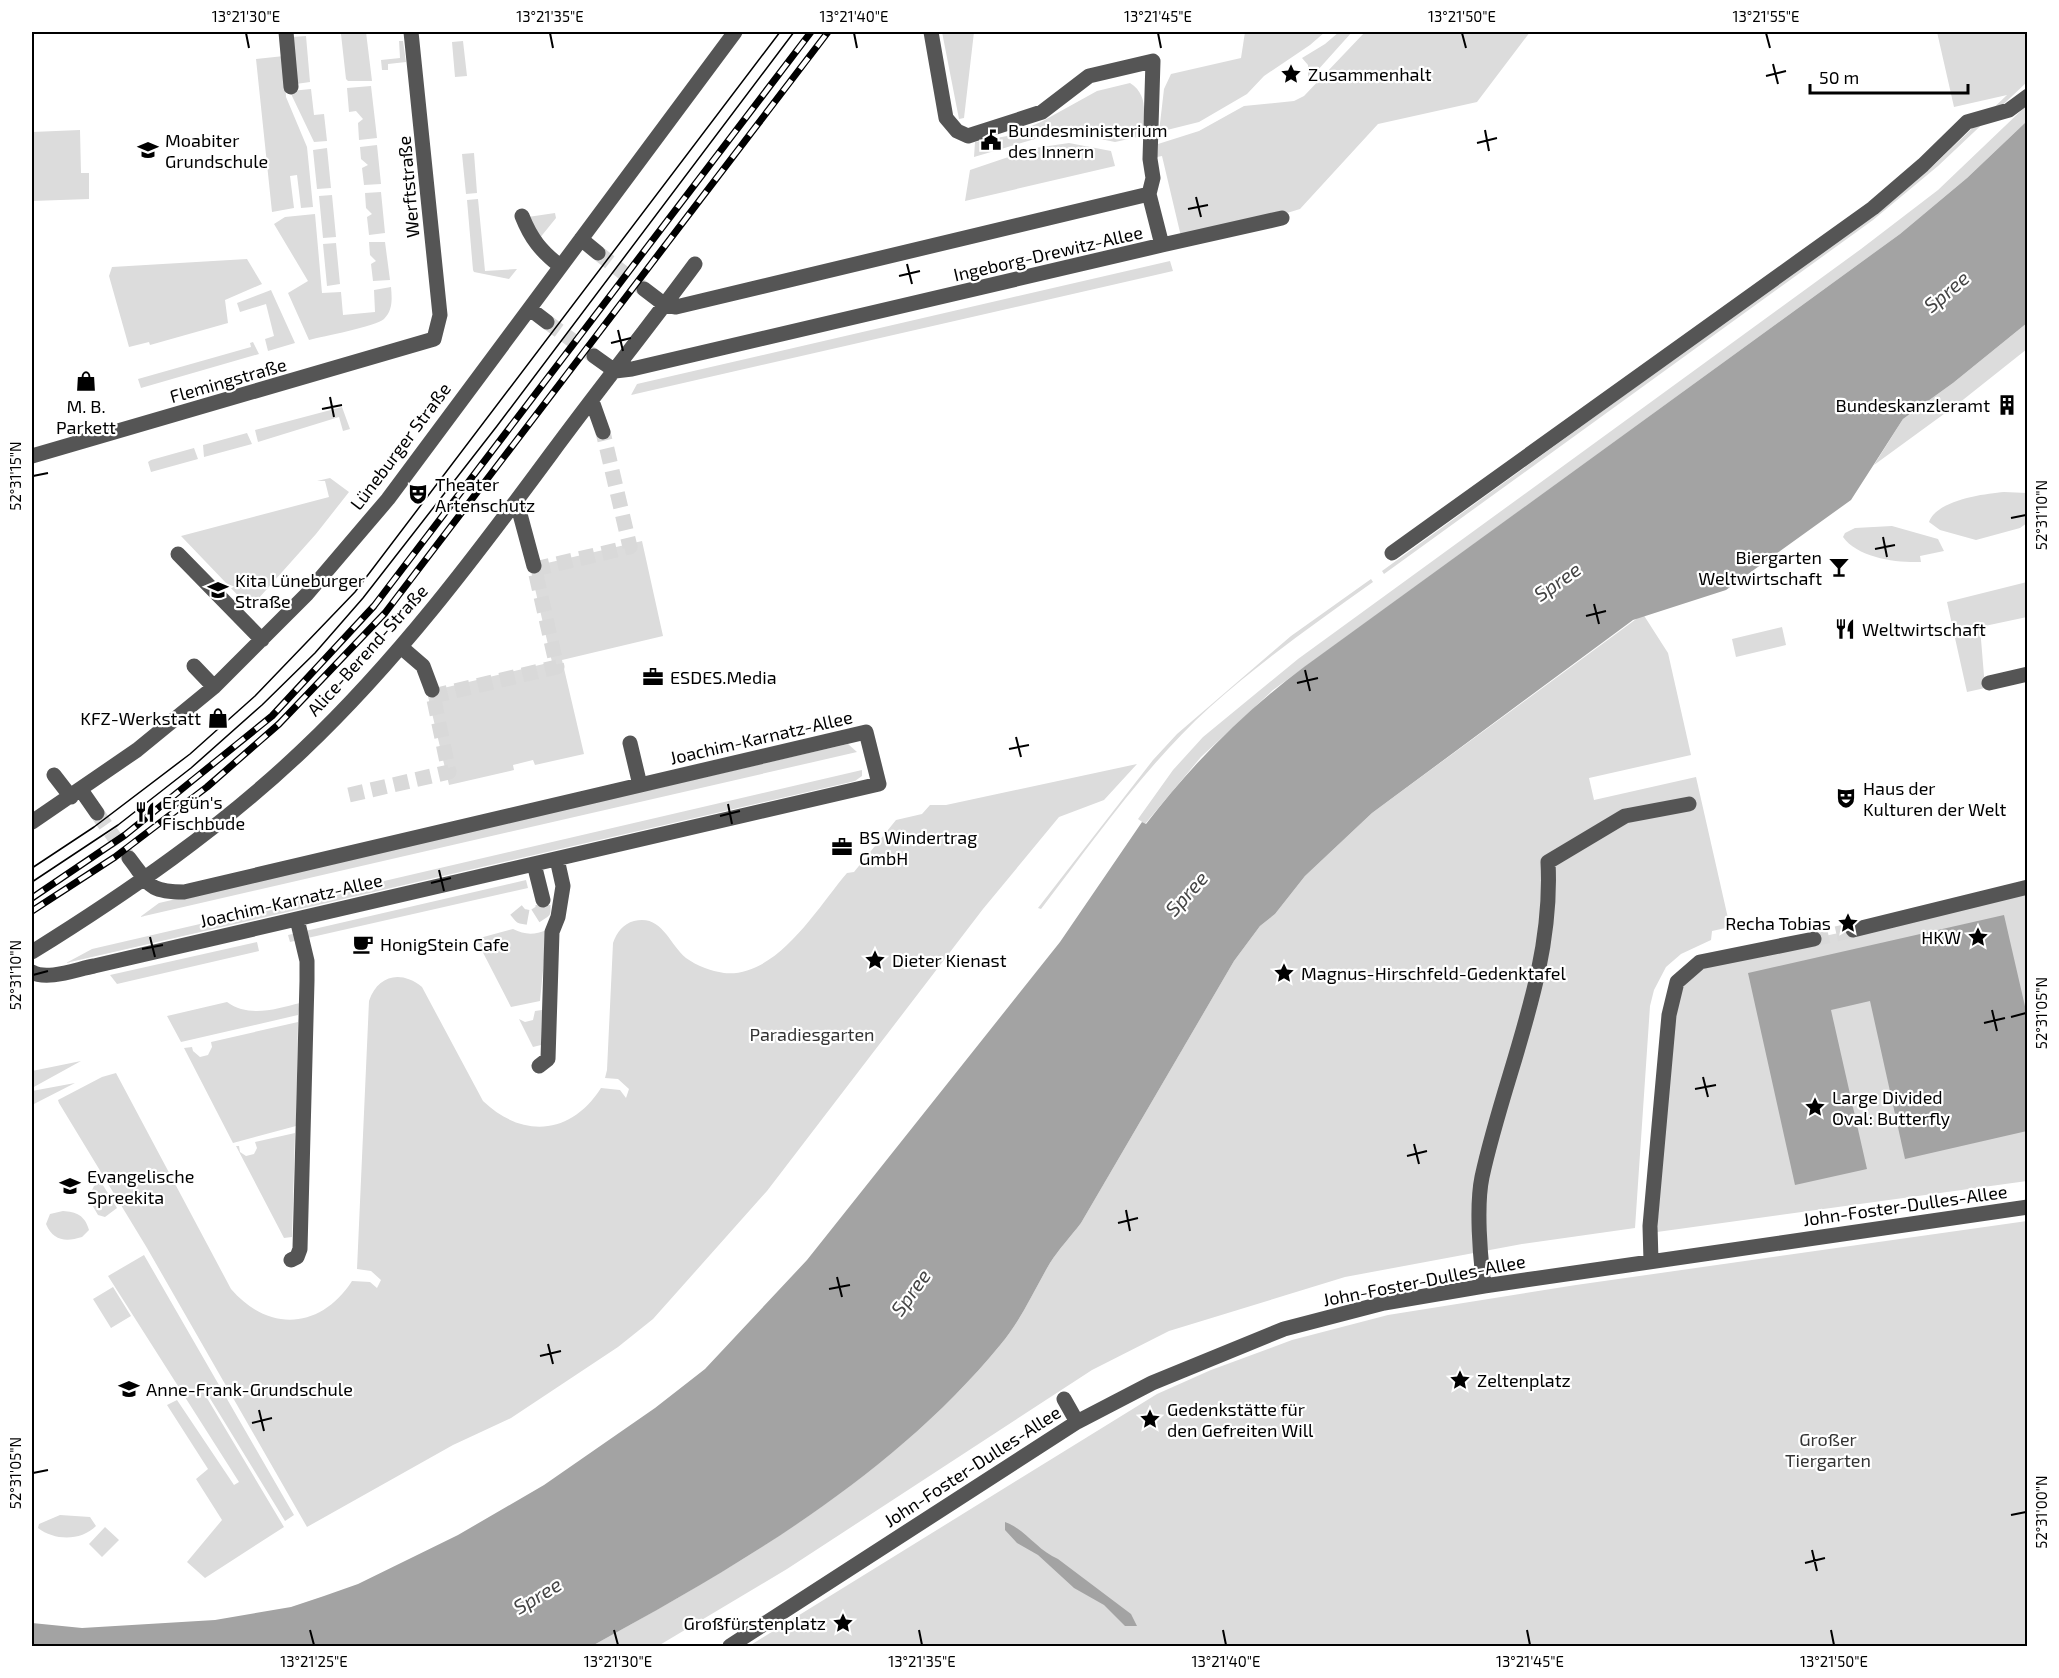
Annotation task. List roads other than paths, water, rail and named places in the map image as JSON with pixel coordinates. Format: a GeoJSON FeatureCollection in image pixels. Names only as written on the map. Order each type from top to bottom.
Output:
{"type":"FeatureCollection","features":[{"type":"Feature","properties":{"kind":"street"},"geometry":{"type":"LineString","coordinates":[[286,32],[291,87]]}},
{"type":"Feature","properties":{"kind":"street","name":"Werftstraße"},"geometry":{"type":"LineString","coordinates":[[411,32],[440,315],[434,339]]}},
{"type":"Feature","properties":{"kind":"street","name":"Lüneburger Straße"},"geometry":{"type":"LineString","coordinates":[[32,822],[136,750],[214,687],[307,594],[388,499],[735,32]]}},
{"type":"Feature","properties":{"kind":"street"},"geometry":{"type":"LineString","coordinates":[[931,32],[946,118],[957,131],[968,135],[1042,112],[1089,76],[1153,62],[1150,159],[1153,178],[1149,194]]}},
{"type":"Feature","properties":{"kind":"street"},"geometry":{"type":"LineString","coordinates":[[1392,553],[1873,208],[1923,165],[1967,122],[2009,110],[2028,96]]}},
{"type":"Feature","properties":{"kind":"street","name":"Ingeborg-Drewitz-Allee"},"geometry":{"type":"LineString","coordinates":[[615,371],[794,332],[1162,245],[1149,194],[739,294],[676,307],[664,305]]}},
{"type":"Feature","properties":{"kind":"street"},"geometry":{"type":"LineString","coordinates":[[522,216],[530,237],[560,266]]}},
{"type":"Feature","properties":{"kind":"street"},"geometry":{"type":"LineString","coordinates":[[1162,245],[1282,218]]}},
{"type":"Feature","properties":{"kind":"street"},"geometry":{"type":"LineString","coordinates":[[581,240],[598,253]]}},
{"type":"Feature","properties":{"kind":"street","name":"Alice-Berend-Straße"},"geometry":{"type":"LineString","coordinates":[[32,952],[145,879],[259,789],[303,750],[401,647],[517,503],[695,264]]}},
{"type":"Feature","properties":{"kind":"street"},"geometry":{"type":"LineString","coordinates":[[644,289],[664,305]]}},
{"type":"Feature","properties":{"kind":"street"},"geometry":{"type":"LineString","coordinates":[[530,309],[547,322]]}},
{"type":"Feature","properties":{"kind":"street","name":"Flemingstraße"},"geometry":{"type":"LineString","coordinates":[[32,456],[434,339]]}},
{"type":"Feature","properties":{"kind":"street"},"geometry":{"type":"LineString","coordinates":[[594,356],[615,371]]}},
{"type":"Feature","properties":{"kind":"street"},"geometry":{"type":"LineString","coordinates":[[592,401],[603,432]]}},
{"type":"Feature","properties":{"kind":"street"},"geometry":{"type":"LineString","coordinates":[[517,503],[534,566]]}},
{"type":"Feature","properties":{"kind":"street"},"geometry":{"type":"LineString","coordinates":[[178,554],[262,640]]}},
{"type":"Feature","properties":{"kind":"street"},"geometry":{"type":"LineString","coordinates":[[401,647],[423,666],[432,690]]}},
{"type":"Feature","properties":{"kind":"street"},"geometry":{"type":"LineString","coordinates":[[194,666],[214,687]]}},
{"type":"Feature","properties":{"kind":"street"},"geometry":{"type":"LineString","coordinates":[[1989,683],[2028,674]]}},
{"type":"Feature","properties":{"kind":"street","name":"Joachim-Karnatz-Allee"},"geometry":{"type":"LineString","coordinates":[[32,972],[44,975],[94,966],[879,784],[866,732],[184,892],[160,892],[150,886],[129,858]]}},
{"type":"Feature","properties":{"kind":"street"},"geometry":{"type":"LineString","coordinates":[[630,743],[640,785]]}},
{"type":"Feature","properties":{"kind":"street"},"geometry":{"type":"LineString","coordinates":[[54,775],[97,813]]}},
{"type":"Feature","properties":{"kind":"street"},"geometry":{"type":"LineString","coordinates":[[1484,1286],[1480,1257],[1481,1179],[1541,966],[1550,900],[1548,862],[1625,816],[1689,804]]}},
{"type":"Feature","properties":{"kind":"street"},"geometry":{"type":"LineString","coordinates":[[539,1066],[548,1059],[552,932],[563,885],[557,859]]}},
{"type":"Feature","properties":{"kind":"street"},"geometry":{"type":"LineString","coordinates":[[534,864],[543,900]]}},
{"type":"Feature","properties":{"kind":"street"},"geometry":{"type":"LineString","coordinates":[[1853,930],[2028,887]]}},
{"type":"Feature","properties":{"kind":"street"},"geometry":{"type":"LineString","coordinates":[[291,1260],[297,1257],[300,1250],[308,981],[307,961],[297,919]]}},
{"type":"Feature","properties":{"kind":"street"},"geometry":{"type":"LineString","coordinates":[[1651,1261],[1650,1226],[1669,1016],[1677,982],[1700,962],[1814,939]]}},
{"type":"Feature","properties":{"kind":"street","name":"John-Foster-Dulles-Allee"},"geometry":{"type":"LineString","coordinates":[[730,1647],[1077,1422],[1152,1383],[1284,1329],[1384,1303],[1484,1286],[2028,1208]]}},
{"type":"Feature","properties":{"kind":"street"},"geometry":{"type":"LineString","coordinates":[[1064,1399],[1077,1422]]}},
{"type":"Feature","properties":{"kind":"water","name":"Spree"},"geometry":{"type":"Polygon","coordinates":[[[2027,121],[2027,323],[1953,383],[1903,419],[1851,500],[1726,590],[1633,620],[1372,813],[1305,876],[1275,914],[1260,926],[1234,961],[1081,1223],[1050,1263],[1022,1315],[1001,1344],[958,1392],[863,1476],[758,1550],[592,1646],[32,1646],[32,1623],[82,1628],[215,1620],[291,1607],[358,1584],[458,1535],[544,1485],[655,1408],[705,1369],[807,1260],[1060,942],[1142,822],[1146,824],[1200,760],[1239,721],[1304,667],[1900,234],[1967,178],[2027,121]]]}},
{"type":"Feature","properties":{"kind":"water"},"geometry":{"type":"Polygon","coordinates":[[[2004,915],[2027,1015],[2027,1131],[1905,1159],[1870,1001],[1831,1010],[1867,1169],[1795,1185],[1748,973],[2004,915]]]}},
{"type":"Feature","properties":{"kind":"water"},"geometry":{"type":"Polygon","coordinates":[[[1005,1522],[1131,1614],[1137,1626],[1125,1626],[1104,1605],[1074,1588],[1038,1555],[1017,1543],[1005,1530],[1005,1522]]]}},
{"type":"Feature","properties":{"kind":"tunnel"},"geometry":{"type":"LineString","coordinates":[[598,253],[644,289]]}},
{"type":"Feature","properties":{"kind":"tunnel"},"geometry":{"type":"LineString","coordinates":[[547,322],[594,356]]}},
{"type":"Feature","properties":{"kind":"tunnel"},"geometry":{"type":"LineString","coordinates":[[535,569],[630,547],[603,432]]}},
{"type":"Feature","properties":{"kind":"tunnel"},"geometry":{"type":"LineString","coordinates":[[433,696],[557,667],[534,566]]}},
{"type":"Feature","properties":{"kind":"tunnel"},"geometry":{"type":"LineString","coordinates":[[349,795],[449,772],[432,690]]}},
{"type":"Feature","properties":{"kind":"tunnel"},"geometry":{"type":"LineString","coordinates":[[97,813],[129,858]]}},
{"type":"Feature","properties":{"kind":"tunnel"},"geometry":{"type":"LineString","coordinates":[[516,910],[521,916],[532,918],[543,911],[543,900]]}},
{"type":"Feature","properties":{"kind":"tunnel"},"geometry":{"type":"LineString","coordinates":[[1814,939],[1853,930]]}},
{"type":"Feature","properties":{"kind":"tram line"},"geometry":{"type":"LineString","coordinates":[[32,868],[94,827],[190,754],[255,696],[355,592],[780,32]]}},
{"type":"Feature","properties":{"kind":"tram line"},"geometry":{"type":"LineString","coordinates":[[32,882],[118,825],[191,768],[262,705],[315,653],[363,598],[497,426],[794,32]]}},
{"type":"Feature","properties":{"kind":"railway"},"geometry":{"type":"LineString","coordinates":[[32,898],[125,835],[272,716],[374,606],[811,32]]}},
{"type":"Feature","properties":{"kind":"railway"},"geometry":{"type":"LineString","coordinates":[[32,911],[115,857],[207,787],[279,724],[385,613],[828,32]]}},
{"type":"Feature","properties":{"kind":"place","name":"Zusammenhalt"},"geometry":{"type":"Point","coordinates":[1291,74]}},
{"type":"Feature","properties":{"kind":"place","name":"Bundesministerium des Innern"},"geometry":{"type":"Point","coordinates":[991,140]}},
{"type":"Feature","properties":{"kind":"place","name":"Moabiter Grundschule"},"geometry":{"type":"Point","coordinates":[148,150]}},
{"type":"Feature","properties":{"kind":"place","name":"M. B. Parkett"},"geometry":{"type":"Point","coordinates":[86,381]}},
{"type":"Feature","properties":{"kind":"place","name":"Bundeskanzleramt"},"geometry":{"type":"Point","coordinates":[2007,405]}},
{"type":"Feature","properties":{"kind":"place","name":"Theater Artenschutz"},"geometry":{"type":"Point","coordinates":[418,494]}},
{"type":"Feature","properties":{"kind":"place","name":"Biergarten Weltwirtschaft"},"geometry":{"type":"Point","coordinates":[1839,567]}},
{"type":"Feature","properties":{"kind":"place","name":"Kita Lüneburger Straße"},"geometry":{"type":"Point","coordinates":[218,590]}},
{"type":"Feature","properties":{"kind":"place","name":"Weltwirtschaft"},"geometry":{"type":"Point","coordinates":[1845,629]}},
{"type":"Feature","properties":{"kind":"place","name":"ESDES.Media"},"geometry":{"type":"Point","coordinates":[653,677]}},
{"type":"Feature","properties":{"kind":"place","name":"KFZ-Werkstatt"},"geometry":{"type":"Point","coordinates":[218,718]}},
{"type":"Feature","properties":{"kind":"place","name":"Haus der Kulturen der Welt"},"geometry":{"type":"Point","coordinates":[1846,798]}},
{"type":"Feature","properties":{"kind":"place","name":"Ergün's Fischbude"},"geometry":{"type":"Point","coordinates":[145,812]}},
{"type":"Feature","properties":{"kind":"place","name":"BS Windertrag GmbH"},"geometry":{"type":"Point","coordinates":[842,847]}},
{"type":"Feature","properties":{"kind":"place","name":"Recha Tobias"},"geometry":{"type":"Point","coordinates":[1848,923]}},
{"type":"Feature","properties":{"kind":"place","name":"HKW"},"geometry":{"type":"Point","coordinates":[1978,937]}},
{"type":"Feature","properties":{"kind":"place","name":"HonigStein Cafe"},"geometry":{"type":"Point","coordinates":[363,944]}},
{"type":"Feature","properties":{"kind":"place","name":"Dieter Kienast"},"geometry":{"type":"Point","coordinates":[875,960]}},
{"type":"Feature","properties":{"kind":"place","name":"Magnus-Hirschfeld-Gedenktafel"},"geometry":{"type":"Point","coordinates":[1284,973]}},
{"type":"Feature","properties":{"kind":"place","name":"Large Divided Oval: Butterfly"},"geometry":{"type":"Point","coordinates":[1815,1107]}},
{"type":"Feature","properties":{"kind":"place","name":"Evangelische Spreekita"},"geometry":{"type":"Point","coordinates":[70,1186]}},
{"type":"Feature","properties":{"kind":"place","name":"Zeltenplatz"},"geometry":{"type":"Point","coordinates":[1460,1380]}},
{"type":"Feature","properties":{"kind":"place","name":"Anne-Frank-Grundschule"},"geometry":{"type":"Point","coordinates":[129,1389]}},
{"type":"Feature","properties":{"kind":"place","name":"Gedenkstätte für den Gefreiten Will"},"geometry":{"type":"Point","coordinates":[1150,1419]}},
{"type":"Feature","properties":{"kind":"place","name":"Großfürstenplatz"},"geometry":{"type":"Point","coordinates":[843,1623]}},
{"type":"Feature","properties":{"kind":"park label","name":"Paradiesgarten"},"geometry":{"type":"Point","coordinates":[812,1034]}},
{"type":"Feature","properties":{"kind":"park label","name":"Großer Tiergarten"},"geometry":{"type":"Point","coordinates":[1828,1449]}}]}
